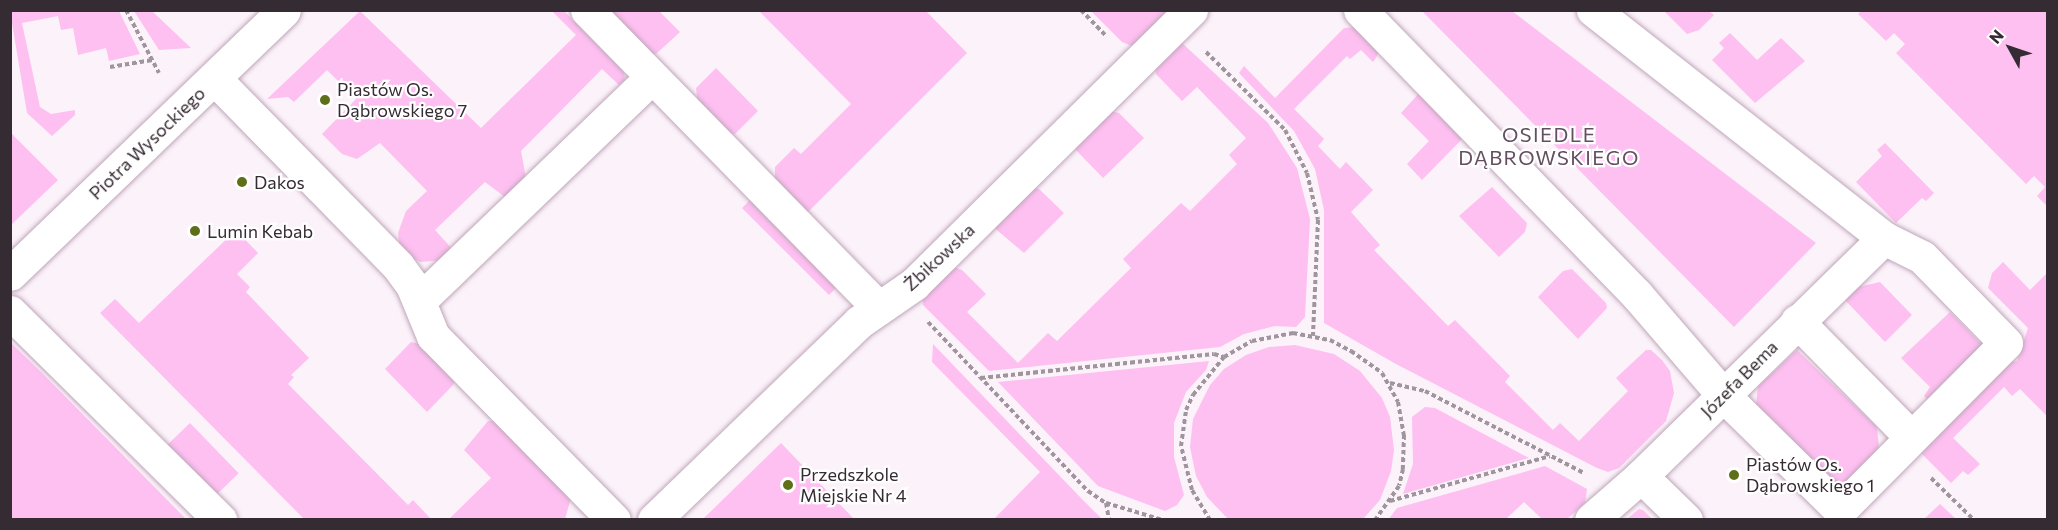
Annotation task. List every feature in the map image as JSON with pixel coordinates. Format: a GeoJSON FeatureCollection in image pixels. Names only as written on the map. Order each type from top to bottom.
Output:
{"type":"FeatureCollection","features":[{"type":"Feature","properties":{"kind":"street","name":"Piotra Wysockiego"},"geometry":{"type":"LineString","coordinates":[[10,274],[284,10]]}},
{"type":"Feature","properties":{"kind":"street"},"geometry":{"type":"LineString","coordinates":[[586,10],[879,308]]}},
{"type":"Feature","properties":{"kind":"street"},"geometry":{"type":"LineString","coordinates":[[1360,10],[1637,295],[1723,395],[1840,510],[2006,343],[1922,257],[1884,238],[1593,10]]}},
{"type":"Feature","properties":{"kind":"street","name":"Żbikowska"},"geometry":{"type":"LineString","coordinates":[[654,519],[859,322],[914,284],[1185,17]]}},
{"type":"Feature","properties":{"kind":"street"},"geometry":{"type":"LineString","coordinates":[[419,301],[652,77]]}},
{"type":"Feature","properties":{"kind":"street"},"geometry":{"type":"LineString","coordinates":[[214,78],[398,266],[419,301],[433,336],[614,519]]}},
{"type":"Feature","properties":{"kind":"street","name":"Józefa Bema"},"geometry":{"type":"LineString","coordinates":[[1591,519],[1630,486],[1884,238]]}},
{"type":"Feature","properties":{"kind":"street"},"geometry":{"type":"LineString","coordinates":[[10,312],[220,519]]}},
{"type":"Feature","properties":{"kind":"street"},"geometry":{"type":"LineString","coordinates":[[1797,321],[1906,442]]}},
{"type":"Feature","properties":{"kind":"street"},"geometry":{"type":"LineString","coordinates":[[1630,486],[1686,519]]}},
{"type":"Feature","properties":{"kind":"path"},"geometry":{"type":"LineString","coordinates":[[126,10],[161,78]]}},
{"type":"Feature","properties":{"kind":"path"},"geometry":{"type":"LineString","coordinates":[[1081,10],[1110,40]]}},
{"type":"Feature","properties":{"kind":"path"},"geometry":{"type":"LineString","coordinates":[[1185,17],[1285,130],[1307,173],[1318,220],[1313,336]]}},
{"type":"Feature","properties":{"kind":"path"},"geometry":{"type":"LineString","coordinates":[[110,68],[152,60]]}},
{"type":"Feature","properties":{"kind":"path"},"geometry":{"type":"LineString","coordinates":[[879,308],[912,307],[1088,491],[1106,502],[1163,519]]}},
{"type":"Feature","properties":{"kind":"path"},"geometry":{"type":"LineString","coordinates":[[1210,519],[1192,490],[1181,446],[1186,410],[1193,395],[1224,357],[1252,341],[1269,336],[1313,336],[1351,351],[1390,383],[1425,391],[1551,456],[1630,486]]}},
{"type":"Feature","properties":{"kind":"path"},"geometry":{"type":"LineString","coordinates":[[981,378],[1214,354],[1224,357]]}},
{"type":"Feature","properties":{"kind":"path"},"geometry":{"type":"LineString","coordinates":[[1375,519],[1399,486],[1405,450],[1398,402],[1390,383]]}},
{"type":"Feature","properties":{"kind":"path"},"geometry":{"type":"LineString","coordinates":[[1906,442],[1974,519]]}},
{"type":"Feature","properties":{"kind":"path"},"geometry":{"type":"LineString","coordinates":[[1390,501],[1551,456]]}},
{"type":"Feature","properties":{"kind":"path"},"geometry":{"type":"LineString","coordinates":[[1106,502],[1109,519]]}},
{"type":"Feature","properties":{"kind":"shaded area"},"geometry":{"type":"Polygon","coordinates":[[[10,11],[119,11],[140,54],[109,61],[106,48],[78,55],[73,28],[61,30],[58,16],[22,23],[40,107],[51,114],[75,110],[75,115],[52,136],[27,113],[10,11]]]}},
{"type":"Feature","properties":{"kind":"shaded area"},"geometry":{"type":"Polygon","coordinates":[[[134,11],[152,11],[191,48],[159,50],[134,11]]]}},
{"type":"Feature","properties":{"kind":"shaded area"},"geometry":{"type":"Polygon","coordinates":[[[360,11],[481,128],[576,35],[552,11],[564,11],[624,72],[625,80],[619,85],[602,69],[521,151],[527,184],[509,200],[485,182],[435,230],[455,252],[446,260],[420,262],[400,252],[398,233],[406,211],[427,191],[380,143],[357,159],[342,154],[322,134],[356,99],[327,70],[294,102],[288,97],[267,99],[360,11]]]}},
{"type":"Feature","properties":{"kind":"shaded area"},"geometry":{"type":"Polygon","coordinates":[[[611,11],[659,11],[680,32],[656,54],[648,54],[608,14],[611,11]]]}},
{"type":"Feature","properties":{"kind":"shaded area"},"geometry":{"type":"Polygon","coordinates":[[[759,11],[926,11],[967,53],[805,215],[775,183],[775,167],[794,148],[801,154],[851,104],[759,11]]]}},
{"type":"Feature","properties":{"kind":"shaded area"},"geometry":{"type":"Polygon","coordinates":[[[1091,11],[1171,11],[1132,46],[1122,42],[1091,11]]]}},
{"type":"Feature","properties":{"kind":"shaded area"},"geometry":{"type":"Polygon","coordinates":[[[1422,11],[1512,11],[1816,243],[1734,327],[1422,11]]]}},
{"type":"Feature","properties":{"kind":"shaded area"},"geometry":{"type":"Polygon","coordinates":[[[1664,11],[1709,11],[1714,15],[1699,30],[1687,34],[1664,11]]]}},
{"type":"Feature","properties":{"kind":"shaded area"},"geometry":{"type":"Polygon","coordinates":[[[1861,11],[2047,11],[2047,206],[2037,196],[2045,187],[2034,176],[2026,184],[1896,53],[1905,44],[1894,33],[1886,41],[1858,14],[1861,11]]]}},
{"type":"Feature","properties":{"kind":"shaded area"},"geometry":{"type":"Polygon","coordinates":[[[1357,27],[1379,50],[1373,62],[1361,50],[1350,59],[1347,56],[1294,109],[1324,139],[1318,146],[1340,169],[1346,162],[1373,190],[1351,212],[1380,245],[1374,250],[1448,326],[1455,320],[1510,376],[1505,382],[1553,430],[1560,423],[1579,441],[1628,391],[1616,378],[1646,350],[1651,350],[1662,360],[1670,371],[1674,393],[1666,421],[1619,468],[1608,472],[1597,468],[1396,364],[1324,323],[1324,210],[1315,169],[1294,131],[1239,73],[1244,66],[1275,98],[1344,28],[1357,27]]]}},
{"type":"Feature","properties":{"kind":"shaded area"},"geometry":{"type":"Polygon","coordinates":[[[1730,33],[1757,60],[1781,38],[1805,61],[1755,103],[1712,60],[1724,48],[1719,43],[1730,33]]]}},
{"type":"Feature","properties":{"kind":"shaded area"},"geometry":{"type":"Polygon","coordinates":[[[1181,42],[1268,123],[1297,168],[1310,219],[1305,317],[1296,327],[1275,326],[1244,334],[1220,347],[989,371],[923,305],[922,292],[952,266],[962,270],[986,294],[967,312],[1018,363],[1048,333],[1057,341],[1131,268],[1123,259],[1181,203],[1190,211],[1237,164],[1229,155],[1246,138],[1197,87],[1182,101],[1156,74],[1155,65],[1181,42]]]}},
{"type":"Feature","properties":{"kind":"shaded area"},"geometry":{"type":"Polygon","coordinates":[[[716,68],[758,111],[735,134],[726,133],[698,105],[696,88],[716,68]]]}},
{"type":"Feature","properties":{"kind":"shaded area"},"geometry":{"type":"Polygon","coordinates":[[[1421,91],[1466,135],[1422,180],[1407,164],[1429,141],[1401,113],[1421,91]]]}},
{"type":"Feature","properties":{"kind":"shaded area"},"geometry":{"type":"Polygon","coordinates":[[[1110,111],[1119,113],[1144,138],[1103,178],[1074,148],[1110,111]]]}},
{"type":"Feature","properties":{"kind":"shaded area"},"geometry":{"type":"Polygon","coordinates":[[[11,133],[58,180],[11,225],[11,133]]]}},
{"type":"Feature","properties":{"kind":"shaded area"},"geometry":{"type":"Polygon","coordinates":[[[1885,143],[1934,193],[1926,201],[1922,198],[1896,223],[1856,182],[1882,156],[1877,150],[1885,143]]]}},
{"type":"Feature","properties":{"kind":"shaded area"},"geometry":{"type":"Polygon","coordinates":[[[1030,186],[1039,189],[1064,213],[1024,253],[991,225],[1030,186]]]}},
{"type":"Feature","properties":{"kind":"shaded area"},"geometry":{"type":"Polygon","coordinates":[[[1492,187],[1527,223],[1525,232],[1499,257],[1459,216],[1492,187]]]}},
{"type":"Feature","properties":{"kind":"shaded area"},"geometry":{"type":"Polygon","coordinates":[[[753,197],[838,286],[829,295],[742,208],[753,197]]]}},
{"type":"Feature","properties":{"kind":"shaded area"},"geometry":{"type":"Polygon","coordinates":[[[236,230],[258,253],[237,274],[250,287],[246,292],[309,358],[291,375],[294,377],[288,384],[408,505],[413,500],[431,519],[304,519],[100,313],[115,299],[139,323],[236,230]]]}},
{"type":"Feature","properties":{"kind":"shaded area"},"geometry":{"type":"Polygon","coordinates":[[[2003,262],[2030,290],[2047,273],[2047,416],[2020,389],[2012,396],[2004,387],[1953,438],[1980,464],[1968,475],[1963,471],[1951,483],[1921,453],[1919,439],[2006,363],[2017,361],[2028,328],[1988,288],[1992,273],[2003,262]]]}},
{"type":"Feature","properties":{"kind":"shaded area"},"geometry":{"type":"Polygon","coordinates":[[[1572,269],[1606,303],[1607,308],[1578,339],[1538,297],[1563,271],[1572,269]]]}},
{"type":"Feature","properties":{"kind":"shaded area"},"geometry":{"type":"Polygon","coordinates":[[[1880,282],[1912,315],[1885,342],[1845,300],[1858,287],[1880,282]]]}},
{"type":"Feature","properties":{"kind":"shaded area"},"geometry":{"type":"Polygon","coordinates":[[[1950,312],[1986,349],[1933,405],[1924,396],[1930,387],[1901,358],[1950,312]]]}},
{"type":"Feature","properties":{"kind":"shaded area"},"geometry":{"type":"Polygon","coordinates":[[[10,342],[43,374],[186,519],[11,519],[10,342]]]}},
{"type":"Feature","properties":{"kind":"shaded area"},"geometry":{"type":"Polygon","coordinates":[[[411,342],[423,345],[455,379],[453,385],[427,412],[385,369],[411,342]]]}},
{"type":"Feature","properties":{"kind":"shaded area"},"geometry":{"type":"Polygon","coordinates":[[[933,344],[1102,519],[994,519],[1040,472],[932,362],[933,344]]]}},
{"type":"Feature","properties":{"kind":"shaded area"},"geometry":{"type":"Polygon","coordinates":[[[1295,345],[1334,354],[1360,371],[1382,398],[1390,417],[1394,450],[1391,471],[1380,500],[1363,519],[1228,519],[1207,497],[1196,476],[1190,447],[1193,419],[1210,385],[1224,369],[1246,355],[1269,347],[1295,345]]]}},
{"type":"Feature","properties":{"kind":"shaded area"},"geometry":{"type":"Polygon","coordinates":[[[1797,350],[1877,427],[1879,448],[1845,491],[1756,404],[1758,386],[1797,350]]]}},
{"type":"Feature","properties":{"kind":"shaded area"},"geometry":{"type":"Polygon","coordinates":[[[1209,361],[1206,370],[1186,392],[1174,423],[1174,457],[1184,495],[1177,505],[1165,511],[1098,486],[998,382],[1209,361]]]}},
{"type":"Feature","properties":{"kind":"shaded area"},"geometry":{"type":"Polygon","coordinates":[[[1425,407],[1435,408],[1529,458],[1403,494],[1413,464],[1412,417],[1425,407]]]}},
{"type":"Feature","properties":{"kind":"shaded area"},"geometry":{"type":"Polygon","coordinates":[[[488,421],[498,421],[571,498],[565,519],[448,520],[491,478],[464,450],[488,421]]]}},
{"type":"Feature","properties":{"kind":"shaded area"},"geometry":{"type":"Polygon","coordinates":[[[190,423],[239,473],[216,496],[167,445],[190,423]]]}},
{"type":"Feature","properties":{"kind":"shaded area","name":"Przedszkole Miejskie Nr 4"},"geometry":{"type":"Polygon","coordinates":[[[781,443],[854,519],[703,519],[781,443]]]}},
{"type":"Feature","properties":{"kind":"shaded area"},"geometry":{"type":"Polygon","coordinates":[[[1545,466],[1587,489],[1585,503],[1567,519],[1542,519],[1524,502],[1506,519],[1388,520],[1397,508],[1545,466]]]}},
{"type":"Feature","properties":{"kind":"shaded area"},"geometry":{"type":"Polygon","coordinates":[[[1940,504],[1956,519],[1924,519],[1940,504]]]}},
{"type":"Feature","properties":{"kind":"shaded area"},"geometry":{"type":"Polygon","coordinates":[[[1639,509],[1643,510],[1652,519],[1627,519],[1639,509]]]}},
{"type":"Feature","properties":{"kind":"place","name":"Piastów Os. Dąbrowskiego 7"},"geometry":{"type":"Point","coordinates":[325,100]}},
{"type":"Feature","properties":{"kind":"place","name":"Dakos"},"geometry":{"type":"Point","coordinates":[242,182]}},
{"type":"Feature","properties":{"kind":"place","name":"Lumin Kebab"},"geometry":{"type":"Point","coordinates":[195,231]}},
{"type":"Feature","properties":{"kind":"place","name":"Piastów Os. Dąbrowskiego 1"},"geometry":{"type":"Point","coordinates":[1734,475]}},
{"type":"Feature","properties":{"kind":"place","name":"Przedszkole Miejskie Nr 4"},"geometry":{"type":"Point","coordinates":[788,485]}},
{"type":"Feature","properties":{"kind":"district","name":"OSIEDLE DĄBROWSKIEGO"},"geometry":{"type":"Point","coordinates":[1549,146]}}]}
